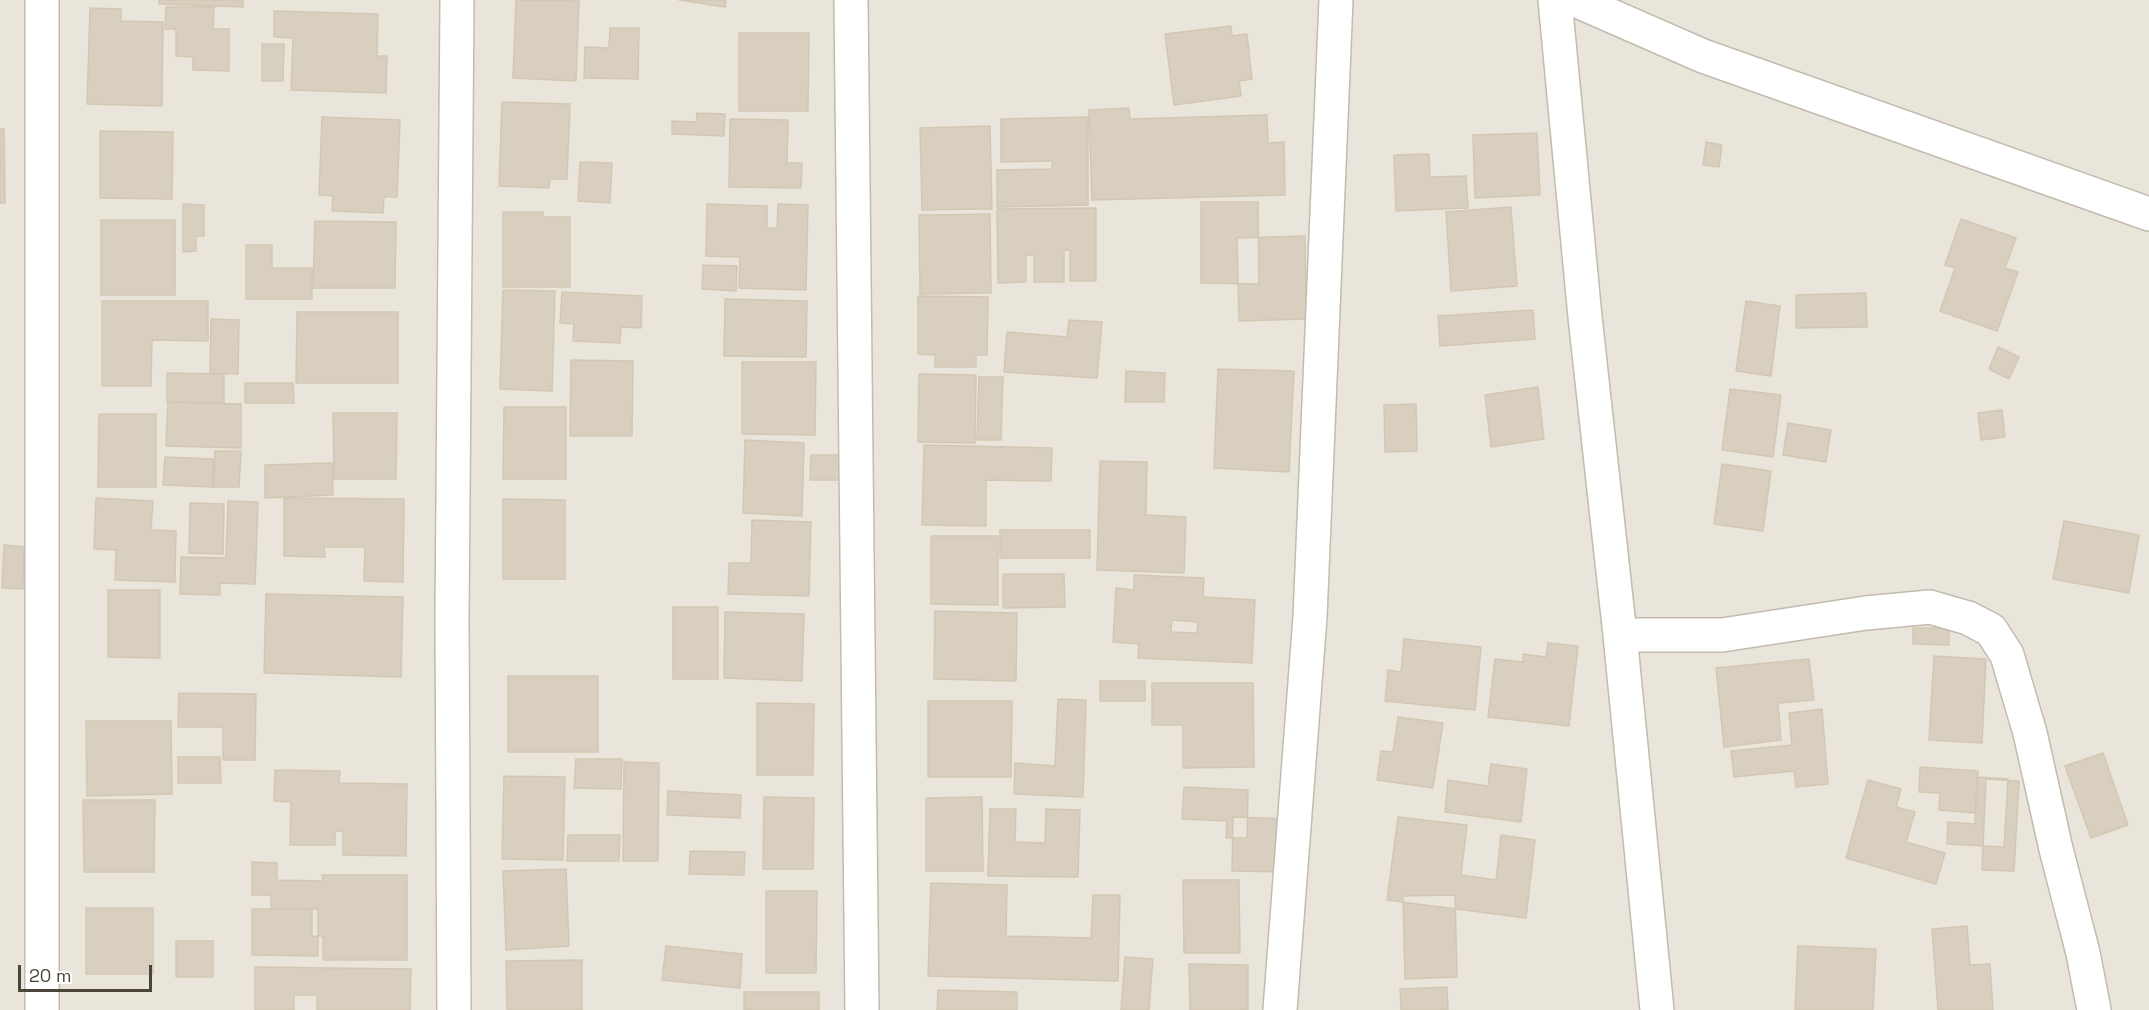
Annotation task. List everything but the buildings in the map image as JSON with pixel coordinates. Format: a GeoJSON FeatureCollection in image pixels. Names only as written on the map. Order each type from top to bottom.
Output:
{"type":"FeatureCollection","features":[{"type":"Feature","properties":{"kind":"street"},"geometry":{"type":"LineString","coordinates":[[42,0],[42,1010]]}},
{"type":"Feature","properties":{"kind":"street"},"geometry":{"type":"LineString","coordinates":[[454,1010],[452,606],[457,0]]}},
{"type":"Feature","properties":{"kind":"street"},"geometry":{"type":"LineString","coordinates":[[851,0],[861,1010]]}},
{"type":"Feature","properties":{"kind":"street"},"geometry":{"type":"LineString","coordinates":[[1280,1010],[1310,617],[1336,0]]}},
{"type":"Feature","properties":{"kind":"street"},"geometry":{"type":"LineString","coordinates":[[1555,0],[1585,317],[1620,635],[1657,1010]]}},
{"type":"Feature","properties":{"kind":"street"},"geometry":{"type":"LineString","coordinates":[[1575,0],[1703,56],[2149,213]]}},
{"type":"Feature","properties":{"kind":"street"},"geometry":{"type":"LineString","coordinates":[[1620,635],[1722,634],[1866,613],[1930,607],[1968,618],[1991,630],[2007,655],[2030,733],[2056,849],[2083,953],[2094,1010]]}},
{"type":"Feature","properties":{"kind":"shaded area"},"geometry":{"type":"Polygon","coordinates":[[[0,0],[2149,0],[2149,1010],[0,1010],[0,0]]]}}]}
